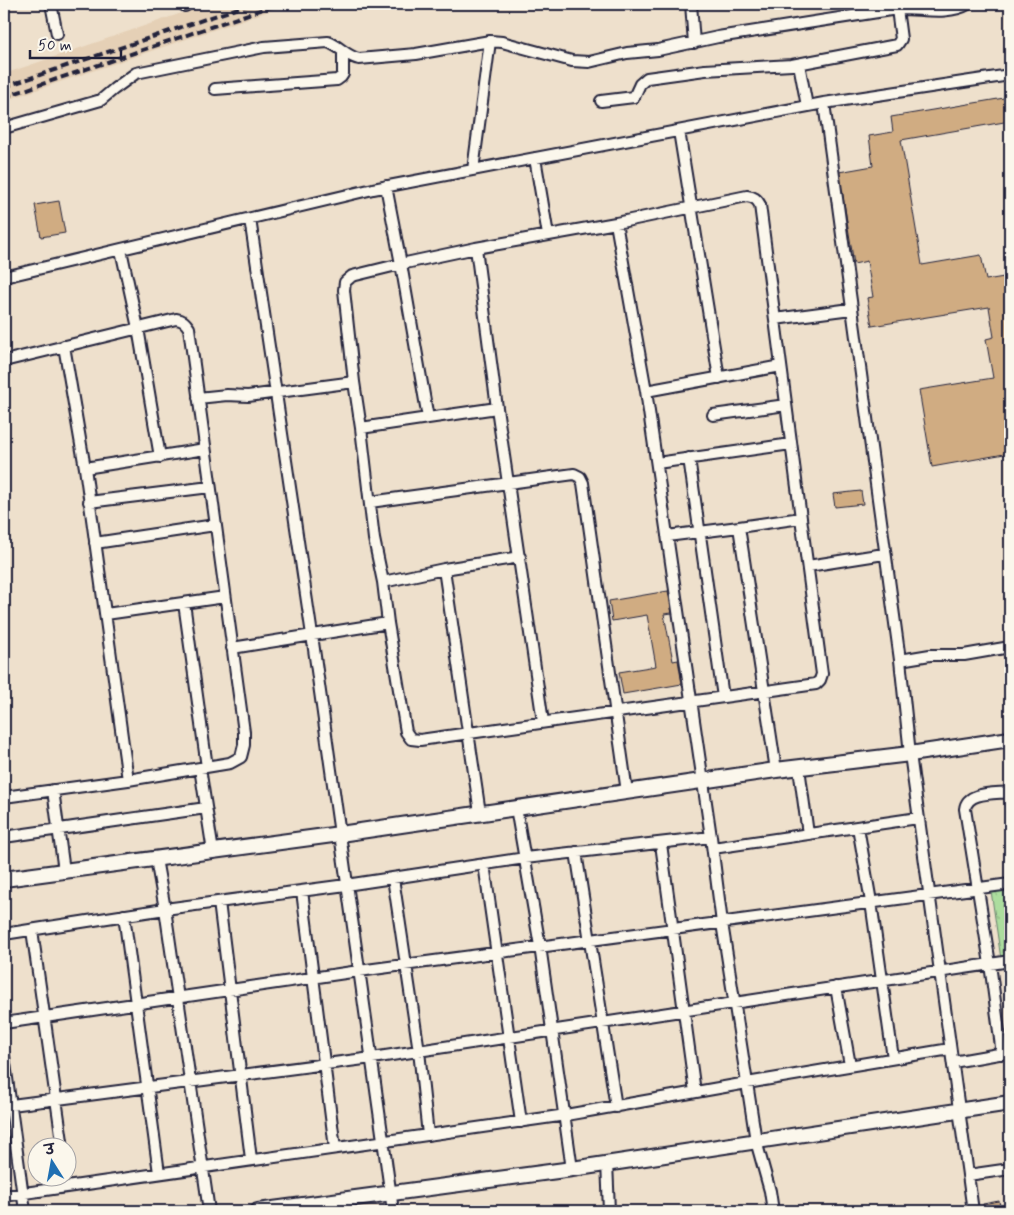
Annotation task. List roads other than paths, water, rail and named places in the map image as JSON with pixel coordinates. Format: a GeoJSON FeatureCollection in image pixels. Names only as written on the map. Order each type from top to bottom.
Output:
{"type":"FeatureCollection","features":[{"type":"Feature","properties":{"kind":"street"},"geometry":{"type":"LineString","coordinates":[[51,4],[57,34]]}},
{"type":"Feature","properties":{"kind":"street"},"geometry":{"type":"LineString","coordinates":[[691,4],[694,43]]}},
{"type":"Feature","properties":{"kind":"street"},"geometry":{"type":"LineString","coordinates":[[4,128],[94,103],[101,100],[129,78],[141,72],[264,47],[328,42],[335,44],[350,57],[359,59],[416,54],[490,41],[502,42],[572,61],[590,62],[627,53],[658,50],[725,36],[897,9],[952,10],[968,4]]}},
{"type":"Feature","properties":{"kind":"street"},"geometry":{"type":"LineString","coordinates":[[601,101],[634,97],[640,84],[647,78],[705,70],[799,64],[897,45],[901,39],[897,9]]}},
{"type":"Feature","properties":{"kind":"street"},"geometry":{"type":"LineString","coordinates":[[473,170],[490,41]]}},
{"type":"Feature","properties":{"kind":"street"},"geometry":{"type":"LineString","coordinates":[[215,89],[337,80],[343,74],[343,52]]}},
{"type":"Feature","properties":{"kind":"street"},"geometry":{"type":"LineString","coordinates":[[799,64],[807,106]]}},
{"type":"Feature","properties":{"kind":"street"},"geometry":{"type":"LineString","coordinates":[[4,277],[386,186],[807,106],[1010,75]]}},
{"type":"Feature","properties":{"kind":"street"},"geometry":{"type":"LineString","coordinates":[[824,103],[884,554],[900,660],[918,818],[973,1211]]}},
{"type":"Feature","properties":{"kind":"street"},"geometry":{"type":"LineString","coordinates":[[679,131],[719,378]]}},
{"type":"Feature","properties":{"kind":"street"},"geometry":{"type":"LineString","coordinates":[[535,158],[548,235]]}},
{"type":"Feature","properties":{"kind":"street"},"geometry":{"type":"LineString","coordinates":[[386,186],[428,418]]}},
{"type":"Feature","properties":{"kind":"street"},"geometry":{"type":"LineString","coordinates":[[747,196],[753,197],[760,205],[822,674],[820,680],[816,684],[764,692],[420,740],[411,739],[406,732],[383,582],[374,539],[354,382],[344,290],[345,282],[352,276],[401,264],[476,248],[616,223],[747,196]]}},
{"type":"Feature","properties":{"kind":"street"},"geometry":{"type":"LineString","coordinates":[[250,219],[277,393],[393,1211]]}},
{"type":"Feature","properties":{"kind":"street"},"geometry":{"type":"LineString","coordinates":[[616,223],[657,463],[722,923],[756,1140],[773,1211]]}},
{"type":"Feature","properties":{"kind":"street"},"geometry":{"type":"LineString","coordinates":[[476,248],[497,408],[544,722]]}},
{"type":"Feature","properties":{"kind":"street"},"geometry":{"type":"LineString","coordinates":[[121,250],[138,328],[160,457]]}},
{"type":"Feature","properties":{"kind":"street"},"geometry":{"type":"LineString","coordinates":[[775,319],[851,309]]}},
{"type":"Feature","properties":{"kind":"street"},"geometry":{"type":"LineString","coordinates":[[4,361],[176,319],[186,322],[189,328],[244,732],[244,745],[241,757],[230,763],[4,798]]}},
{"type":"Feature","properties":{"kind":"street"},"geometry":{"type":"LineString","coordinates":[[64,346],[85,468],[128,780]]}},
{"type":"Feature","properties":{"kind":"street"},"geometry":{"type":"LineString","coordinates":[[646,391],[781,366]]}},
{"type":"Feature","properties":{"kind":"street"},"geometry":{"type":"LineString","coordinates":[[198,398],[228,395],[248,396],[354,382]]}},
{"type":"Feature","properties":{"kind":"street"},"geometry":{"type":"LineString","coordinates":[[713,415],[786,405]]}},
{"type":"Feature","properties":{"kind":"street"},"geometry":{"type":"LineString","coordinates":[[361,428],[497,408]]}},
{"type":"Feature","properties":{"kind":"street"},"geometry":{"type":"LineString","coordinates":[[657,463],[791,444]]}},
{"type":"Feature","properties":{"kind":"street"},"geometry":{"type":"LineString","coordinates":[[85,468],[205,449]]}},
{"type":"Feature","properties":{"kind":"street"},"geometry":{"type":"LineString","coordinates":[[689,458],[723,697]]}},
{"type":"Feature","properties":{"kind":"street"},"geometry":{"type":"LineString","coordinates":[[370,502],[509,482],[574,474],[580,476],[583,483],[627,792]]}},
{"type":"Feature","properties":{"kind":"street"},"geometry":{"type":"LineString","coordinates":[[90,502],[210,487]]}},
{"type":"Feature","properties":{"kind":"street"},"geometry":{"type":"LineString","coordinates":[[667,536],[801,518]]}},
{"type":"Feature","properties":{"kind":"street"},"geometry":{"type":"LineString","coordinates":[[95,543],[215,525]]}},
{"type":"Feature","properties":{"kind":"street"},"geometry":{"type":"LineString","coordinates":[[740,527],[776,770]]}},
{"type":"Feature","properties":{"kind":"street"},"geometry":{"type":"LineString","coordinates":[[808,566],[884,554]]}},
{"type":"Feature","properties":{"kind":"street"},"geometry":{"type":"LineString","coordinates":[[383,582],[520,557]]}},
{"type":"Feature","properties":{"kind":"street"},"geometry":{"type":"LineString","coordinates":[[444,570],[480,813]]}},
{"type":"Feature","properties":{"kind":"street"},"geometry":{"type":"LineString","coordinates":[[106,614],[225,597]]}},
{"type":"Feature","properties":{"kind":"street"},"geometry":{"type":"LineString","coordinates":[[184,603],[206,808],[213,852]]}},
{"type":"Feature","properties":{"kind":"street"},"geometry":{"type":"LineString","coordinates":[[232,648],[388,623]]}},
{"type":"Feature","properties":{"kind":"street"},"geometry":{"type":"LineString","coordinates":[[900,660],[930,655],[964,655],[1010,647]]}},
{"type":"Feature","properties":{"kind":"street"},"geometry":{"type":"LineString","coordinates":[[4,879],[156,860],[776,770],[910,754],[1010,739]]}},
{"type":"Feature","properties":{"kind":"street"},"geometry":{"type":"LineString","coordinates":[[799,768],[808,834]]}},
{"type":"Feature","properties":{"kind":"street"},"geometry":{"type":"LineString","coordinates":[[53,790],[64,871]]}},
{"type":"Feature","properties":{"kind":"street"},"geometry":{"type":"LineString","coordinates":[[953,1062],[1006,1053],[965,809],[966,803],[972,797],[1010,792]]}},
{"type":"Feature","properties":{"kind":"street"},"geometry":{"type":"LineString","coordinates":[[4,837],[206,808]]}},
{"type":"Feature","properties":{"kind":"street"},"geometry":{"type":"LineString","coordinates":[[516,808],[540,946],[572,1168]]}},
{"type":"Feature","properties":{"kind":"street"},"geometry":{"type":"LineString","coordinates":[[712,848],[918,818]]}},
{"type":"Feature","properties":{"kind":"street"},"geometry":{"type":"LineString","coordinates":[[858,826],[871,902],[893,1058]]}},
{"type":"Feature","properties":{"kind":"street"},"geometry":{"type":"LineString","coordinates":[[4,934],[165,908],[346,885],[525,858],[711,837]]}},
{"type":"Feature","properties":{"kind":"street"},"geometry":{"type":"LineString","coordinates":[[661,844],[695,1092]]}},
{"type":"Feature","properties":{"kind":"street"},"geometry":{"type":"LineString","coordinates":[[576,852],[616,1107]]}},
{"type":"Feature","properties":{"kind":"street"},"geometry":{"type":"LineString","coordinates":[[156,860],[165,908],[209,1211]]}},
{"type":"Feature","properties":{"kind":"street"},"geometry":{"type":"LineString","coordinates":[[484,864],[521,1122]]}},
{"type":"Feature","properties":{"kind":"street"},"geometry":{"type":"LineString","coordinates":[[393,878],[419,1051],[428,1134]]}},
{"type":"Feature","properties":{"kind":"street"},"geometry":{"type":"LineString","coordinates":[[4,1023],[313,977],[1010,884]]}},
{"type":"Feature","properties":{"kind":"street"},"geometry":{"type":"LineString","coordinates":[[302,891],[334,1148]]}},
{"type":"Feature","properties":{"kind":"street"},"geometry":{"type":"LineString","coordinates":[[219,902],[250,1159]]}},
{"type":"Feature","properties":{"kind":"street"},"geometry":{"type":"LineString","coordinates":[[124,915],[159,1173]]}},
{"type":"Feature","properties":{"kind":"street"},"geometry":{"type":"LineString","coordinates":[[32,930],[62,1138]]}},
{"type":"Feature","properties":{"kind":"street"},"geometry":{"type":"LineString","coordinates":[[7,1106],[372,1058],[1010,962]]}},
{"type":"Feature","properties":{"kind":"street"},"geometry":{"type":"LineString","coordinates":[[836,987],[850,1065]]}},
{"type":"Feature","properties":{"kind":"street"},"geometry":{"type":"LineString","coordinates":[[78,1180],[159,1173],[566,1116],[747,1082],[950,1049]]}},
{"type":"Feature","properties":{"kind":"street"},"geometry":{"type":"LineString","coordinates":[[4,1056],[7,1106],[25,1211]]}},
{"type":"Feature","properties":{"kind":"street"},"geometry":{"type":"LineString","coordinates":[[258,1211],[391,1194],[1010,1104]]}},
{"type":"Feature","properties":{"kind":"street"},"geometry":{"type":"LineString","coordinates":[[606,1162],[609,1211]]}},
{"type":"Feature","properties":{"kind":"street"},"geometry":{"type":"LineString","coordinates":[[968,1175],[1010,1169]]}},
{"type":"Feature","properties":{"kind":"street"},"geometry":{"type":"LineString","coordinates":[[4,1196],[41,1188]]}},
{"type":"Feature","properties":{"kind":"railway"},"geometry":{"type":"LineString","coordinates":[[4,87],[250,4]]}},
{"type":"Feature","properties":{"kind":"railway"},"geometry":{"type":"LineString","coordinates":[[4,97],[278,4]]}}]}
